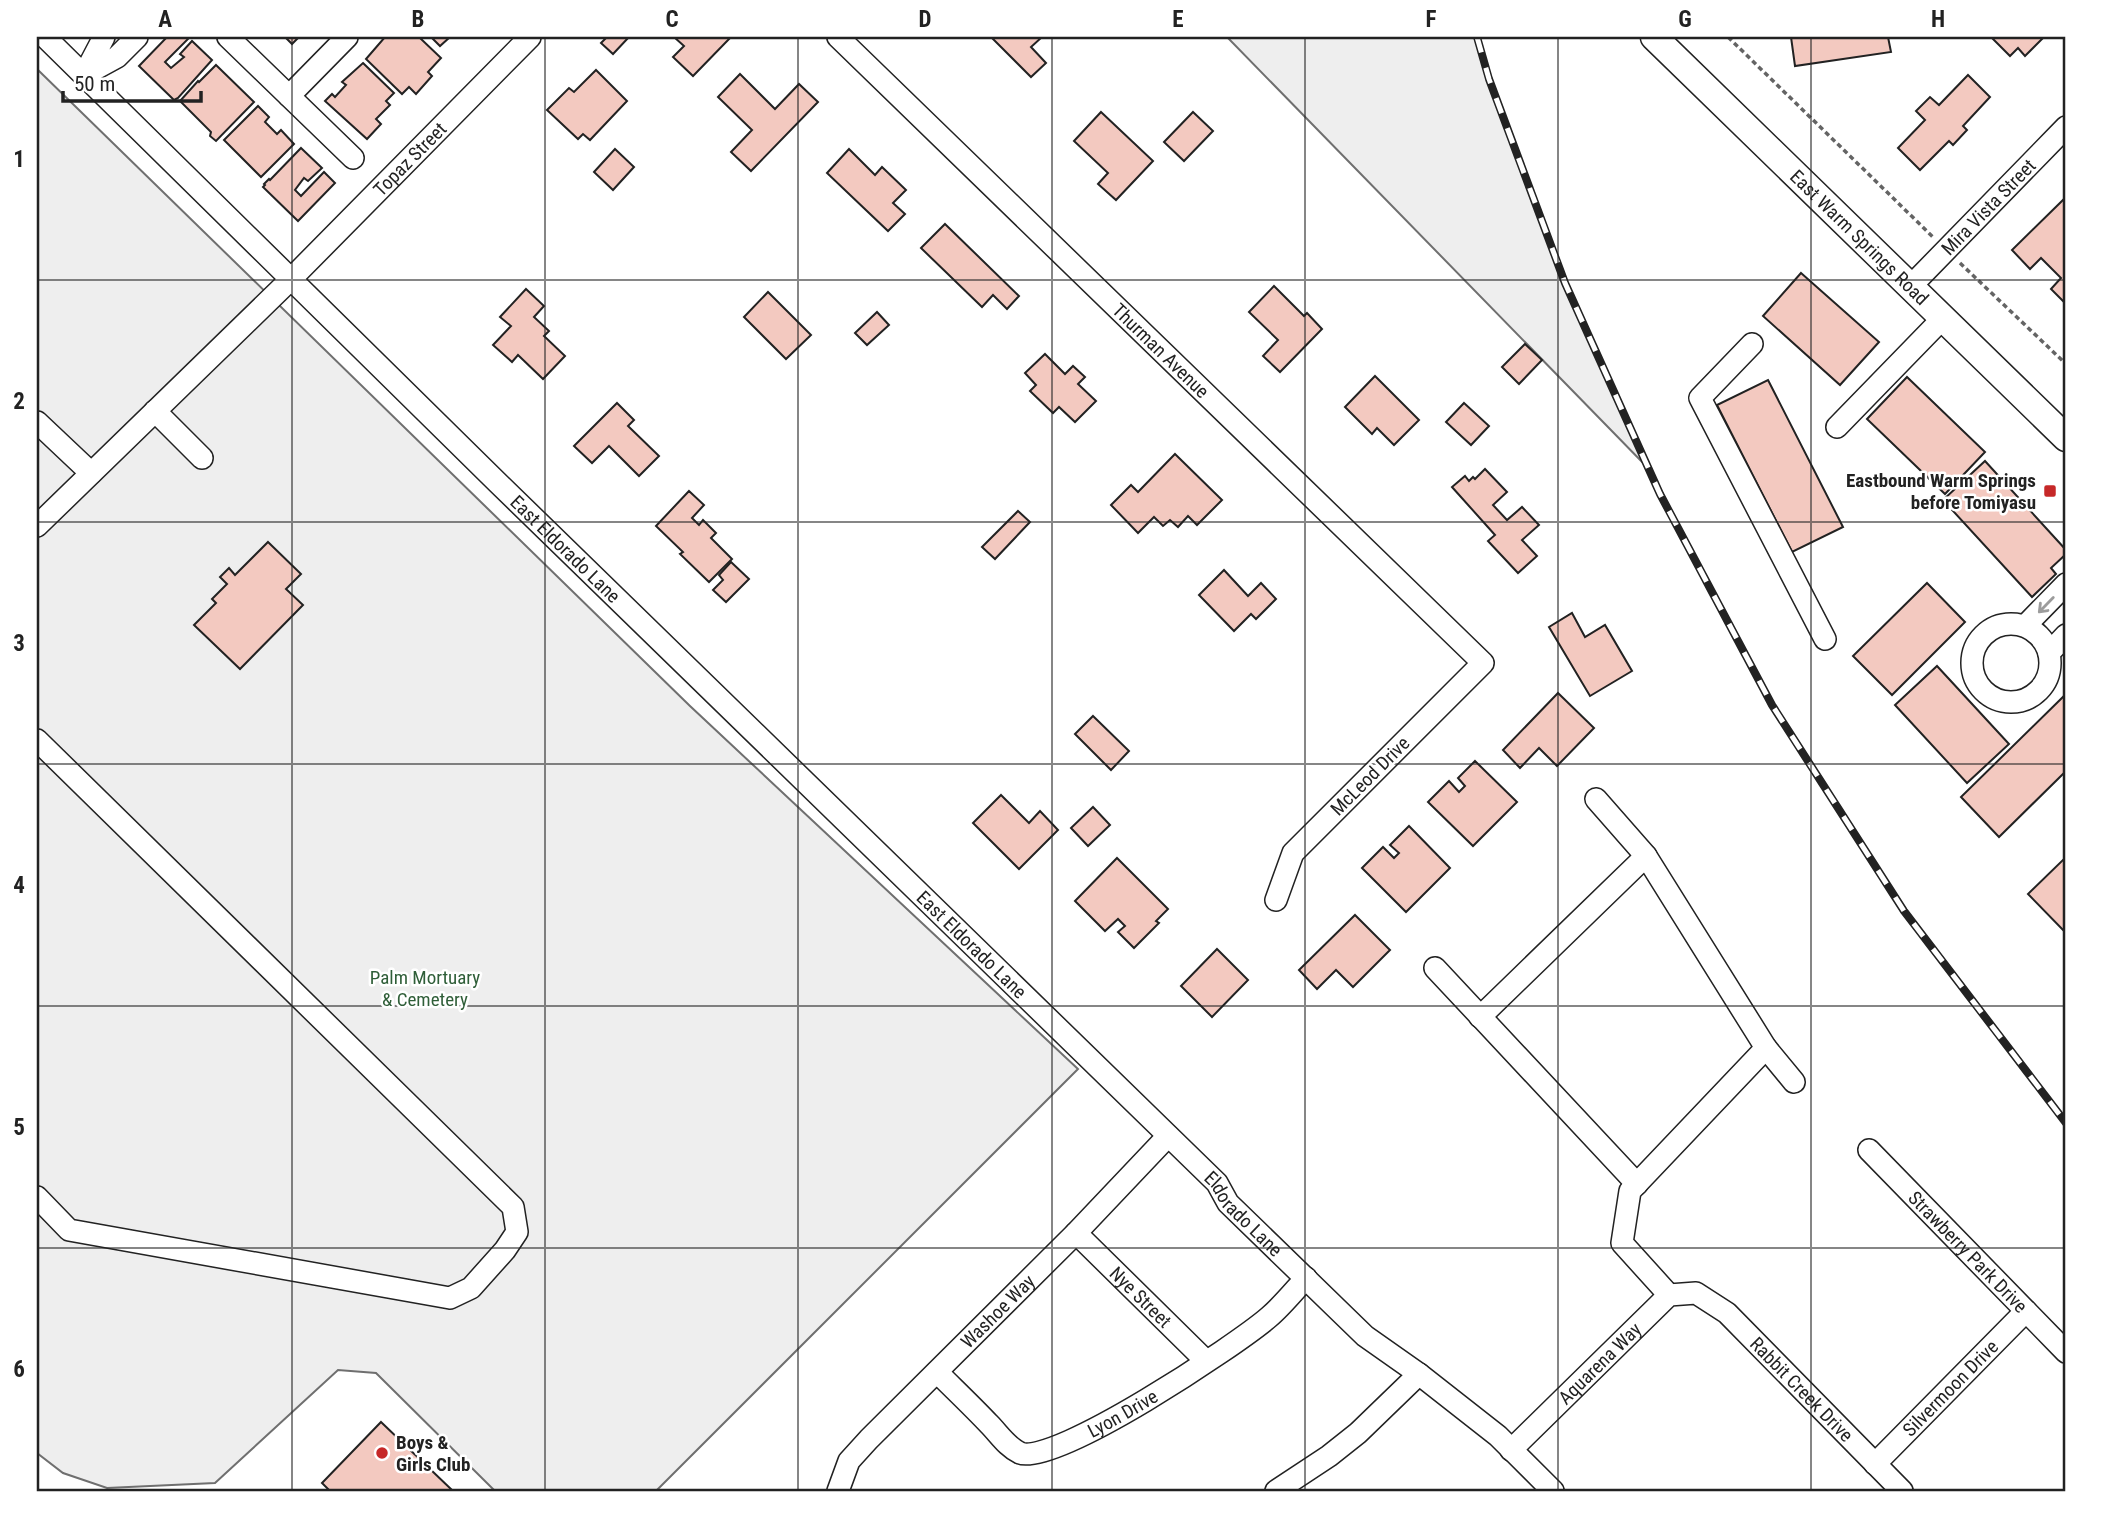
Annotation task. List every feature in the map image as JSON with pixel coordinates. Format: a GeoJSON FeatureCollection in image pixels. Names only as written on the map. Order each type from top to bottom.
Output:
{"type":"FeatureCollection","features":[{"type":"Feature","properties":{"kind":"main road","name":"East Warm Springs Road"},"geometry":{"type":"LineString","coordinates":[[1654,37],[2066,438]]}},
{"type":"Feature","properties":{"kind":"street","name":"East Eldorado Lane"},"geometry":{"type":"LineString","coordinates":[[46,37],[290,280],[1089,1058]]}},
{"type":"Feature","properties":{"kind":"street"},"geometry":{"type":"LineString","coordinates":[[84,75],[104,37]]}},
{"type":"Feature","properties":{"kind":"street"},"geometry":{"type":"LineString","coordinates":[[84,75],[117,57],[137,37]]}},
{"type":"Feature","properties":{"kind":"street"},"geometry":{"type":"LineString","coordinates":[[228,37],[353,158]]}},
{"type":"Feature","properties":{"kind":"street"},"geometry":{"type":"LineString","coordinates":[[289,96],[347,37]]}},
{"type":"Feature","properties":{"kind":"street","name":"Topaz Street"},"geometry":{"type":"LineString","coordinates":[[37,526],[290,280],[530,37]]}},
{"type":"Feature","properties":{"kind":"street","name":"Thurman Avenue"},"geometry":{"type":"LineString","coordinates":[[838,37],[1483,663]]}},
{"type":"Feature","properties":{"kind":"street","name":"Mira Vista Street"},"geometry":{"type":"LineString","coordinates":[[1910,287],[2066,129]]}},
{"type":"Feature","properties":{"kind":"street"},"geometry":{"type":"LineString","coordinates":[[1837,428],[1943,318]]}},
{"type":"Feature","properties":{"kind":"street"},"geometry":{"type":"LineString","coordinates":[[1752,344],[1700,398],[1825,639]]}},
{"type":"Feature","properties":{"kind":"street"},"geometry":{"type":"LineString","coordinates":[[155,411],[202,458]]}},
{"type":"Feature","properties":{"kind":"street"},"geometry":{"type":"LineString","coordinates":[[37,422],[91,473]]}},
{"type":"Feature","properties":{"kind":"street"},"geometry":{"type":"LineString","coordinates":[[2025,626],[2066,584]]}},
{"type":"Feature","properties":{"kind":"street"},"geometry":{"type":"LineString","coordinates":[[2001,625],[2025,626],[2045,643],[2050,669],[2037,692],[2026,699],[2013,702],[2000,700],[1988,694],[1978,684],[1972,660],[1975,649],[1981,638],[1990,630],[2001,625]]}},
{"type":"Feature","properties":{"kind":"street"},"geometry":{"type":"LineString","coordinates":[[2049,653],[2066,635]]}},
{"type":"Feature","properties":{"kind":"street","name":"McLeod Drive"},"geometry":{"type":"LineString","coordinates":[[1276,900],[1293,853],[1483,663]]}},
{"type":"Feature","properties":{"kind":"street"},"geometry":{"type":"LineString","coordinates":[[37,740],[513,1207],[517,1232],[497,1260],[471,1288],[450,1298],[69,1230],[37,1197]]}},
{"type":"Feature","properties":{"kind":"street"},"geometry":{"type":"LineString","coordinates":[[1596,799],[1646,856],[1766,1048],[1794,1082]]}},
{"type":"Feature","properties":{"kind":"street"},"geometry":{"type":"LineString","coordinates":[[1480,1017],[1646,856]]}},
{"type":"Feature","properties":{"kind":"street"},"geometry":{"type":"LineString","coordinates":[[1435,968],[1637,1184]]}},
{"type":"Feature","properties":{"kind":"street"},"geometry":{"type":"LineString","coordinates":[[1669,1295],[1622,1243],[1630,1191],[1766,1048]]}},
{"type":"Feature","properties":{"kind":"street","name":"Eldorado Lane"},"geometry":{"type":"LineString","coordinates":[[1089,1058],[1217,1183],[1228,1203],[1365,1336],[1411,1368]]}},
{"type":"Feature","properties":{"kind":"street","name":"Washoe Way"},"geometry":{"type":"LineString","coordinates":[[838,1491],[849,1461],[1076,1233],[1168,1136]]}},
{"type":"Feature","properties":{"kind":"street","name":"Strawberry Park Drive"},"geometry":{"type":"LineString","coordinates":[[1869,1150],[2066,1352]]}},
{"type":"Feature","properties":{"kind":"street","name":"Nye Street"},"geometry":{"type":"LineString","coordinates":[[1076,1233],[1206,1361]]}},
{"type":"Feature","properties":{"kind":"street","name":"Lyon Drive"},"geometry":{"type":"LineString","coordinates":[[937,1372],[1003,1440],[1022,1454],[1039,1452],[1110,1421],[1206,1361],[1270,1317],[1306,1278]]}},
{"type":"Feature","properties":{"kind":"street","name":"Rabbit Creek Drive"},"geometry":{"type":"LineString","coordinates":[[1669,1295],[1696,1293],[1727,1313],[1902,1491]]}},
{"type":"Feature","properties":{"kind":"street","name":"Aquarena Way"},"geometry":{"type":"LineString","coordinates":[[1511,1450],[1669,1295]]}},
{"type":"Feature","properties":{"kind":"street","name":"Silvermoon Drive"},"geometry":{"type":"LineString","coordinates":[[1875,1464],[2026,1311]]}},
{"type":"Feature","properties":{"kind":"street"},"geometry":{"type":"LineString","coordinates":[[1276,1491],[1358,1433],[1411,1368],[1498,1436],[1553,1491]]}},
{"type":"Feature","properties":{"kind":"path"},"geometry":{"type":"LineString","coordinates":[[1728,37],[2066,364]]}},
{"type":"Feature","properties":{"kind":"green space"},"geometry":{"type":"Polygon","coordinates":[[[1227,37],[1477,37],[1489,79],[1565,283],[1648,468],[1227,37]]]}},
{"type":"Feature","properties":{"kind":"green space","name":"Palm Mortuary & Cemetery"},"geometry":{"type":"Polygon","coordinates":[[[37,69],[690,706],[1078,1069],[656,1491],[495,1491],[376,1373],[338,1370],[215,1483],[107,1488],[63,1473],[37,1453],[37,69]]]}},
{"type":"Feature","properties":{"kind":"building"},"geometry":{"type":"Polygon","coordinates":[[[167,37],[189,38],[165,62],[171,68],[184,57],[180,54],[192,41],[212,60],[174,100],[139,66],[167,37]]]}},
{"type":"Feature","properties":{"kind":"building"},"geometry":{"type":"Polygon","coordinates":[[[285,37],[299,37],[292,44],[285,37]]]}},
{"type":"Feature","properties":{"kind":"building"},"geometry":{"type":"Polygon","coordinates":[[[385,37],[419,37],[441,58],[428,72],[432,76],[416,94],[409,87],[402,94],[366,59],[385,37]]]}},
{"type":"Feature","properties":{"kind":"building"},"geometry":{"type":"Polygon","coordinates":[[[431,37],[450,37],[440,46],[431,37]]]}},
{"type":"Feature","properties":{"kind":"building"},"geometry":{"type":"Polygon","coordinates":[[[607,37],[629,37],[613,54],[601,43],[607,37]]]}},
{"type":"Feature","properties":{"kind":"building"},"geometry":{"type":"Polygon","coordinates":[[[674,37],[731,37],[693,76],[673,57],[684,46],[674,37]]]}},
{"type":"Feature","properties":{"kind":"building"},"geometry":{"type":"Polygon","coordinates":[[[991,37],[1042,37],[1031,47],[1046,63],[1031,77],[991,37]]]}},
{"type":"Feature","properties":{"kind":"building"},"geometry":{"type":"Polygon","coordinates":[[[1791,37],[1888,37],[1891,52],[1795,66],[1791,37]]]}},
{"type":"Feature","properties":{"kind":"building"},"geometry":{"type":"Polygon","coordinates":[[[1991,37],[2043,38],[2025,56],[2018,48],[2010,56],[1991,37]]]}},
{"type":"Feature","properties":{"kind":"building"},"geometry":{"type":"Polygon","coordinates":[[[363,63],[394,93],[386,101],[390,105],[376,119],[381,124],[367,139],[325,101],[332,94],[335,97],[346,85],[342,82],[363,63]]]}},
{"type":"Feature","properties":{"kind":"building"},"geometry":{"type":"Polygon","coordinates":[[[216,65],[254,102],[216,141],[210,136],[211,132],[180,101],[216,65]]]}},
{"type":"Feature","properties":{"kind":"building"},"geometry":{"type":"Polygon","coordinates":[[[596,70],[627,101],[590,140],[583,134],[578,139],[547,110],[569,88],[574,92],[596,70]]]}},
{"type":"Feature","properties":{"kind":"building"},"geometry":{"type":"Polygon","coordinates":[[[740,74],[775,109],[799,84],[818,102],[751,171],[731,152],[752,130],[718,97],[740,74]]]}},
{"type":"Feature","properties":{"kind":"building"},"geometry":{"type":"Polygon","coordinates":[[[1968,75],[1990,97],[1963,126],[1967,130],[1953,145],[1949,141],[1920,170],[1898,148],[1925,120],[1916,111],[1930,97],[1939,105],[1968,75]]]}},
{"type":"Feature","properties":{"kind":"building"},"geometry":{"type":"Polygon","coordinates":[[[258,106],[269,117],[265,122],[277,134],[281,130],[294,144],[261,177],[224,140],[258,106]]]}},
{"type":"Feature","properties":{"kind":"building"},"geometry":{"type":"Polygon","coordinates":[[[1101,112],[1153,161],[1116,200],[1098,184],[1108,173],[1074,141],[1101,112]]]}},
{"type":"Feature","properties":{"kind":"building"},"geometry":{"type":"Polygon","coordinates":[[[1193,112],[1213,131],[1184,161],[1164,142],[1193,112]]]}},
{"type":"Feature","properties":{"kind":"building"},"geometry":{"type":"Polygon","coordinates":[[[301,148],[322,168],[308,181],[304,178],[295,190],[301,196],[324,172],[335,183],[298,221],[263,187],[301,148]]]}},
{"type":"Feature","properties":{"kind":"building"},"geometry":{"type":"Polygon","coordinates":[[[615,149],[634,167],[613,190],[594,172],[615,149]]]}},
{"type":"Feature","properties":{"kind":"building"},"geometry":{"type":"Polygon","coordinates":[[[849,149],[875,175],[882,167],[906,190],[893,203],[905,214],[888,231],[827,173],[849,149]]]}},
{"type":"Feature","properties":{"kind":"building"},"geometry":{"type":"Polygon","coordinates":[[[2063,200],[2066,203],[2066,304],[2051,289],[2061,278],[2041,258],[2030,269],[2012,250],[2063,200]]]}},
{"type":"Feature","properties":{"kind":"building"},"geometry":{"type":"Polygon","coordinates":[[[945,224],[1019,296],[1007,309],[993,295],[982,307],[921,248],[945,224]]]}},
{"type":"Feature","properties":{"kind":"building"},"geometry":{"type":"Polygon","coordinates":[[[1801,273],[1879,342],[1840,385],[1763,316],[1801,273]]]}},
{"type":"Feature","properties":{"kind":"building"},"geometry":{"type":"Polygon","coordinates":[[[1274,286],[1304,316],[1307,313],[1322,329],[1280,372],[1263,356],[1278,340],[1249,312],[1274,286]]]}},
{"type":"Feature","properties":{"kind":"building"},"geometry":{"type":"Polygon","coordinates":[[[526,289],[544,306],[534,317],[549,331],[544,336],[565,356],[543,379],[518,355],[512,362],[493,345],[511,326],[500,317],[526,289]]]}},
{"type":"Feature","properties":{"kind":"building"},"geometry":{"type":"Polygon","coordinates":[[[768,292],[811,335],[786,359],[744,317],[768,292]]]}},
{"type":"Feature","properties":{"kind":"building"},"geometry":{"type":"Polygon","coordinates":[[[877,312],[889,325],[867,345],[855,333],[877,312]]]}},
{"type":"Feature","properties":{"kind":"building"},"geometry":{"type":"Polygon","coordinates":[[[1525,344],[1542,360],[1519,384],[1502,367],[1525,344]]]}},
{"type":"Feature","properties":{"kind":"building"},"geometry":{"type":"Polygon","coordinates":[[[1045,354],[1065,374],[1073,366],[1085,377],[1078,384],[1096,401],[1075,422],[1059,407],[1053,413],[1030,391],[1036,385],[1025,373],[1045,354]]]}},
{"type":"Feature","properties":{"kind":"building"},"geometry":{"type":"Polygon","coordinates":[[[1375,376],[1419,420],[1394,445],[1377,428],[1372,434],[1345,407],[1375,376]]]}},
{"type":"Feature","properties":{"kind":"building"},"geometry":{"type":"Polygon","coordinates":[[[1907,377],[1985,452],[1945,494],[1867,419],[1907,377]]]}},
{"type":"Feature","properties":{"kind":"building"},"geometry":{"type":"Polygon","coordinates":[[[1768,380],[1843,527],[1792,552],[1717,405],[1768,380]]]}},
{"type":"Feature","properties":{"kind":"building"},"geometry":{"type":"Polygon","coordinates":[[[617,403],[634,420],[628,426],[659,456],[639,476],[609,446],[592,463],[574,446],[617,403]]]}},
{"type":"Feature","properties":{"kind":"building"},"geometry":{"type":"Polygon","coordinates":[[[1464,403],[1489,426],[1471,445],[1446,422],[1464,403]]]}},
{"type":"Feature","properties":{"kind":"building"},"geometry":{"type":"Polygon","coordinates":[[[1175,454],[1222,500],[1197,525],[1188,516],[1178,527],[1170,520],[1163,526],[1154,517],[1138,533],[1111,505],[1131,485],[1138,492],[1175,454]]]}},
{"type":"Feature","properties":{"kind":"building"},"geometry":{"type":"Polygon","coordinates":[[[1985,461],[2066,550],[2066,554],[2051,568],[2056,574],[2032,597],[1943,500],[1985,461]]]}},
{"type":"Feature","properties":{"kind":"building"},"geometry":{"type":"Polygon","coordinates":[[[1485,469],[1507,492],[1493,505],[1507,520],[1522,507],[1539,525],[1522,540],[1537,556],[1518,573],[1488,541],[1495,535],[1452,487],[1465,476],[1469,481],[1473,477],[1475,479],[1485,469]]]}},
{"type":"Feature","properties":{"kind":"building"},"geometry":{"type":"Polygon","coordinates":[[[689,491],[704,505],[692,518],[699,525],[703,520],[716,533],[711,538],[732,559],[709,582],[656,526],[689,491]]]}},
{"type":"Feature","properties":{"kind":"building"},"geometry":{"type":"Polygon","coordinates":[[[1018,511],[1030,522],[995,559],[982,547],[1018,511]]]}},
{"type":"Feature","properties":{"kind":"building"},"geometry":{"type":"Polygon","coordinates":[[[268,542],[301,574],[286,589],[303,605],[240,669],[194,625],[216,603],[212,599],[227,584],[220,577],[229,568],[235,575],[268,542]]]}},
{"type":"Feature","properties":{"kind":"building"},"geometry":{"type":"Polygon","coordinates":[[[731,562],[749,579],[726,602],[713,590],[723,580],[719,575],[731,562]]]}},
{"type":"Feature","properties":{"kind":"building"},"geometry":{"type":"Polygon","coordinates":[[[1224,570],[1248,596],[1261,583],[1276,599],[1256,619],[1251,614],[1234,631],[1199,595],[1224,570]]]}},
{"type":"Feature","properties":{"kind":"building"},"geometry":{"type":"Polygon","coordinates":[[[1927,583],[1965,622],[1892,695],[1853,656],[1927,583]]]}},
{"type":"Feature","properties":{"kind":"building"},"geometry":{"type":"Polygon","coordinates":[[[1572,613],[1585,637],[1605,625],[1632,671],[1590,696],[1549,627],[1572,613]]]}},
{"type":"Feature","properties":{"kind":"building"},"geometry":{"type":"Polygon","coordinates":[[[1937,666],[2009,744],[1967,783],[1895,705],[1937,666]]]}},
{"type":"Feature","properties":{"kind":"building"},"geometry":{"type":"Polygon","coordinates":[[[1558,693],[1594,728],[1557,766],[1539,748],[1520,768],[1503,750],[1558,693]]]}},
{"type":"Feature","properties":{"kind":"building"},"geometry":{"type":"Polygon","coordinates":[[[2066,694],[2066,771],[1999,837],[1961,797],[2066,694]]]}},
{"type":"Feature","properties":{"kind":"building"},"geometry":{"type":"Polygon","coordinates":[[[1093,716],[1129,751],[1111,770],[1075,734],[1093,716]]]}},
{"type":"Feature","properties":{"kind":"building"},"geometry":{"type":"Polygon","coordinates":[[[1475,761],[1517,802],[1473,846],[1428,802],[1449,781],[1459,792],[1465,786],[1458,778],[1475,761]]]}},
{"type":"Feature","properties":{"kind":"building"},"geometry":{"type":"Polygon","coordinates":[[[1001,795],[1029,823],[1040,811],[1058,830],[1019,869],[973,823],[1001,795]]]}},
{"type":"Feature","properties":{"kind":"building"},"geometry":{"type":"Polygon","coordinates":[[[1093,807],[1110,825],[1088,846],[1071,828],[1093,807]]]}},
{"type":"Feature","properties":{"kind":"building"},"geometry":{"type":"Polygon","coordinates":[[[1409,826],[1450,868],[1406,912],[1362,868],[1383,847],[1394,858],[1399,853],[1390,845],[1409,826]]]}},
{"type":"Feature","properties":{"kind":"building"},"geometry":{"type":"Polygon","coordinates":[[[2066,857],[2066,933],[2028,894],[2066,857]]]}},
{"type":"Feature","properties":{"kind":"building"},"geometry":{"type":"Polygon","coordinates":[[[1117,858],[1168,909],[1156,921],[1159,923],[1134,948],[1118,932],[1125,926],[1118,919],[1105,931],[1075,901],[1117,858]]]}},
{"type":"Feature","properties":{"kind":"building"},"geometry":{"type":"Polygon","coordinates":[[[1355,915],[1390,950],[1353,987],[1336,970],[1317,989],[1299,970],[1355,915]]]}},
{"type":"Feature","properties":{"kind":"building"},"geometry":{"type":"Polygon","coordinates":[[[1217,949],[1248,980],[1212,1017],[1181,986],[1217,949]]]}},
{"type":"Feature","properties":{"kind":"building","name":"Boys & Girls Club"},"geometry":{"type":"Polygon","coordinates":[[[381,1422],[453,1491],[330,1491],[322,1483],[381,1422]]]}},
{"type":"Feature","properties":{"kind":"railway"},"geometry":{"type":"LineString","coordinates":[[1477,37],[1489,79],[1565,283],[1660,494],[1772,705],[1904,911],[2066,1123]]}},
{"type":"Feature","properties":{"kind":"place","name":"Eastbound Warm Springs before Tomiyasu"},"geometry":{"type":"Point","coordinates":[2050,491]}},
{"type":"Feature","properties":{"kind":"place","name":"Boys & Girls Club"},"geometry":{"type":"Point","coordinates":[382,1453]}}]}
